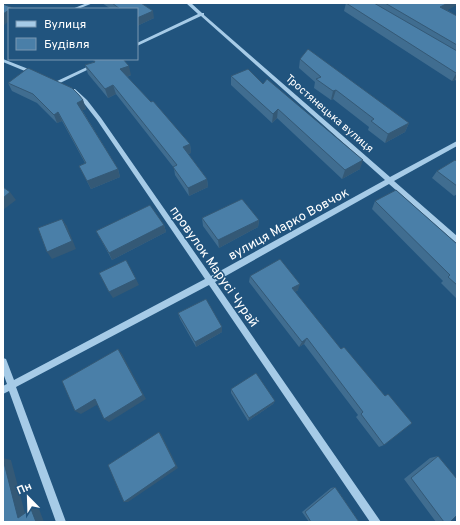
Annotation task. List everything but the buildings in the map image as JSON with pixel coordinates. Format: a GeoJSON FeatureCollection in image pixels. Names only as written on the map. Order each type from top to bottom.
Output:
{"type":"FeatureCollection","features":[{"type":"Feature","properties":{"kind":"street"},"geometry":{"type":"LineString","coordinates":[[77,8],[91,3]]}},
{"type":"Feature","properties":{"kind":"street","name":"Тростянецька вулиця"},"geometry":{"type":"LineString","coordinates":[[188,3],[457,240]]}},
{"type":"Feature","properties":{"kind":"street"},"geometry":{"type":"LineString","coordinates":[[138,45],[202,14]]}},
{"type":"Feature","properties":{"kind":"street","name":"провулок Марусі Чурай"},"geometry":{"type":"LineString","coordinates":[[3,60],[73,89],[90,107],[211,280],[376,522]]}},
{"type":"Feature","properties":{"kind":"street"},"geometry":{"type":"LineString","coordinates":[[51,80],[105,60]]}},
{"type":"Feature","properties":{"kind":"street","name":"вулиця Марко Вовчок"},"geometry":{"type":"LineString","coordinates":[[7,387],[211,280],[457,143]]}},
{"type":"Feature","properties":{"kind":"street"},"geometry":{"type":"LineString","coordinates":[[3,362],[7,387],[61,522]]}}]}
